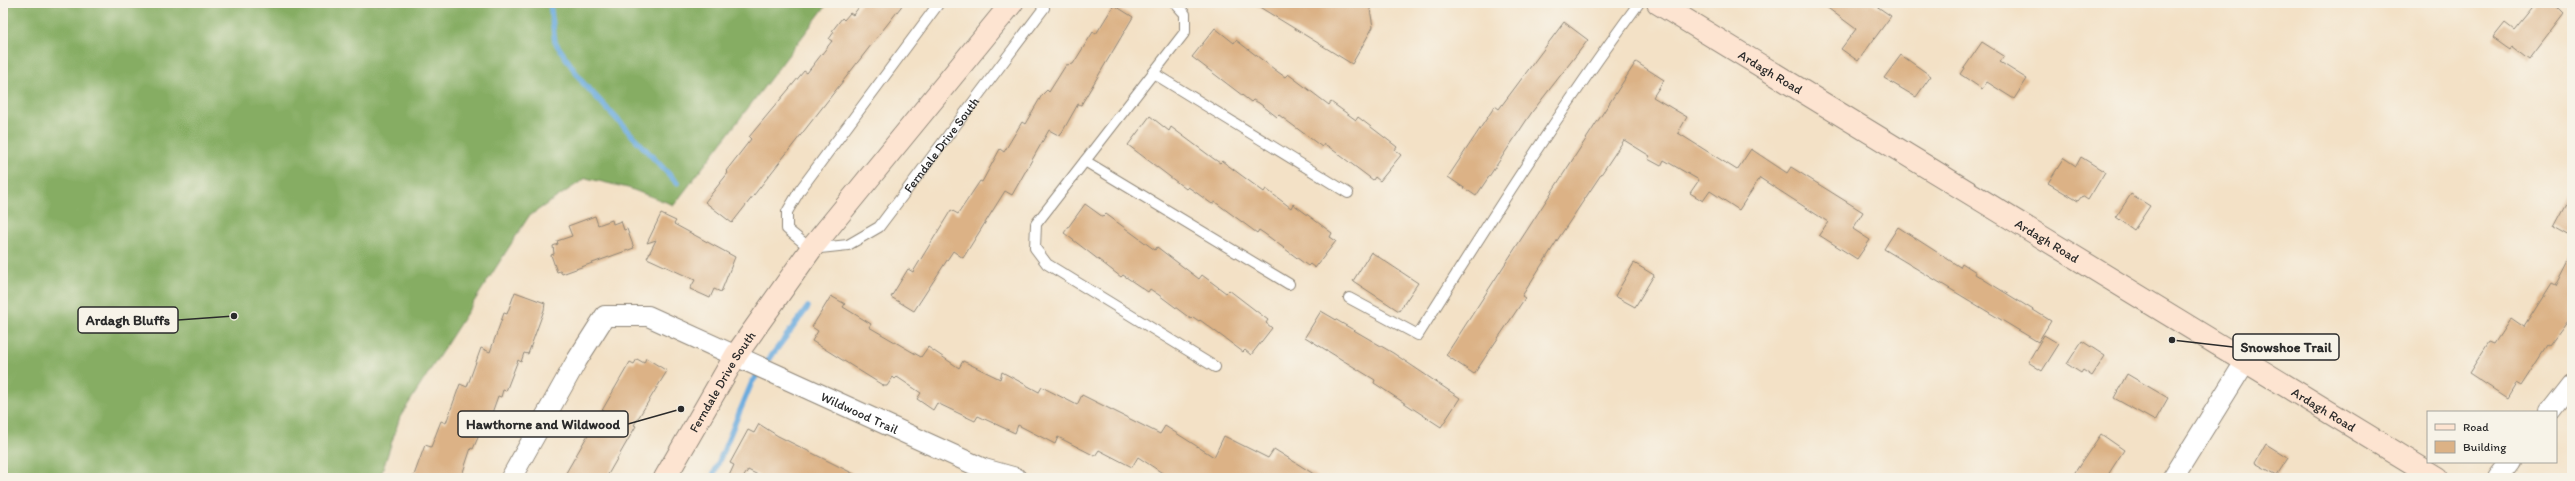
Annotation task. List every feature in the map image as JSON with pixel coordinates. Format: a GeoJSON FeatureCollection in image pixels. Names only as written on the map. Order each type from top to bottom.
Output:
{"type":"FeatureCollection","features":[{"type":"Feature","properties":{"kind":"street","name":"Ferndale Drive South"},"geometry":{"type":"LineString","coordinates":[[665,478],[736,355],[811,249],[1012,3]]}},
{"type":"Feature","properties":{"kind":"street","name":"Ardagh Road"},"geometry":{"type":"LineString","coordinates":[[1658,3],[2437,478]]}},
{"type":"Feature","properties":{"kind":"street","name":"Wildwood Trail"},"geometry":{"type":"LineString","coordinates":[[511,478],[573,367],[605,316],[648,316],[736,355],[983,473],[1016,478]]}},
{"type":"Feature","properties":{"kind":"street"},"geometry":{"type":"LineString","coordinates":[[2173,478],[2245,362]]}},
{"type":"Feature","properties":{"kind":"street"},"geometry":{"type":"LineString","coordinates":[[2551,411],[2572,384]]}},
{"type":"Feature","properties":{"kind":"street"},"geometry":{"type":"LineString","coordinates":[[2498,478],[2509,463]]}},
{"type":"Feature","properties":{"kind":"lane"},"geometry":{"type":"LineString","coordinates":[[811,249],[787,229],[787,212],[800,190],[939,3]]}},
{"type":"Feature","properties":{"kind":"lane","name":"Ferndale Drive South"},"geometry":{"type":"LineString","coordinates":[[811,249],[848,245],[879,227],[1044,8],[1042,3]]}},
{"type":"Feature","properties":{"kind":"lane"},"geometry":{"type":"LineString","coordinates":[[1175,3],[1185,14],[1185,32],[1036,224],[1035,248],[1047,264],[1216,367]]}},
{"type":"Feature","properties":{"kind":"lane"},"geometry":{"type":"LineString","coordinates":[[1349,298],[1418,335],[1517,176],[1597,60],[1639,3]]}},
{"type":"Feature","properties":{"kind":"lane"},"geometry":{"type":"LineString","coordinates":[[1153,73],[1348,193]]}},
{"type":"Feature","properties":{"kind":"lane"},"geometry":{"type":"LineString","coordinates":[[1085,161],[1289,284]]}},
{"type":"Feature","properties":{"kind":"green space"},"geometry":{"type":"Polygon","coordinates":[[[3,3],[828,3],[674,205],[628,188],[586,178],[529,216],[400,417],[380,478],[3,478],[3,3]]]}},
{"type":"Feature","properties":{"kind":"building"},"geometry":{"type":"Polygon","coordinates":[[[862,3],[904,3],[732,223],[705,202],[728,173],[726,171],[751,139],[749,137],[804,71],[807,73],[832,41],[829,39],[834,32],[832,31],[842,18],[844,20],[850,13],[853,15],[862,3]]]}},
{"type":"Feature","properties":{"kind":"building"},"geometry":{"type":"Polygon","coordinates":[[[1253,3],[1369,3],[1373,27],[1352,64],[1253,3]]]}},
{"type":"Feature","properties":{"kind":"building"},"geometry":{"type":"Polygon","coordinates":[[[1821,3],[1872,3],[1891,16],[1858,61],[1841,49],[1856,29],[1821,3]]]}},
{"type":"Feature","properties":{"kind":"building"},"geometry":{"type":"Polygon","coordinates":[[[2536,3],[2555,3],[2565,13],[2529,60],[2512,47],[2510,50],[2493,38],[2505,23],[2514,30],[2536,3]]]}},
{"type":"Feature","properties":{"kind":"building"},"geometry":{"type":"Polygon","coordinates":[[[1114,5],[1133,17],[1081,105],[1078,104],[1060,136],[1049,130],[1012,195],[1005,191],[963,258],[953,251],[914,311],[891,297],[908,269],[913,272],[951,210],[958,214],[980,181],[982,182],[1000,149],[1004,152],[1022,122],[1025,124],[1042,95],[1047,90],[1049,92],[1066,65],[1073,64],[1093,32],[1096,34],[1114,5]]]}},
{"type":"Feature","properties":{"kind":"building"},"geometry":{"type":"Polygon","coordinates":[[[1564,22],[1588,40],[1532,112],[1476,196],[1448,177],[1495,106],[1499,109],[1564,22]]]}},
{"type":"Feature","properties":{"kind":"building"},"geometry":{"type":"Polygon","coordinates":[[[1215,28],[1234,43],[1236,40],[1285,77],[1288,74],[1329,105],[1331,102],[1356,120],[1358,117],[1397,147],[1395,150],[1401,155],[1380,181],[1375,177],[1373,180],[1329,147],[1324,144],[1322,147],[1279,115],[1277,117],[1253,100],[1251,102],[1192,57],[1215,28]]]}},
{"type":"Feature","properties":{"kind":"building"},"geometry":{"type":"Polygon","coordinates":[[[1982,42],[2004,56],[2000,62],[2027,79],[2014,99],[1987,82],[1982,89],[1960,74],[1982,42]]]}},
{"type":"Feature","properties":{"kind":"building"},"geometry":{"type":"Polygon","coordinates":[[[1901,55],[1931,76],[1916,97],[1884,78],[1901,55]]]}},
{"type":"Feature","properties":{"kind":"building"},"geometry":{"type":"Polygon","coordinates":[[[1636,62],[1664,80],[1653,97],[1687,117],[1678,133],[1737,170],[1751,149],[1787,173],[1791,167],[1863,212],[1853,229],[1870,240],[1857,259],[1819,235],[1828,222],[1760,178],[1739,210],[1710,191],[1703,201],[1690,193],[1699,180],[1664,160],[1661,166],[1648,159],[1650,156],[1624,140],[1560,236],[1522,296],[1525,298],[1474,374],[1446,355],[1636,62]]]}},
{"type":"Feature","properties":{"kind":"building"},"geometry":{"type":"Polygon","coordinates":[[[1150,116],[1169,131],[1171,127],[1220,163],[1222,161],[1264,192],[1266,189],[1291,208],[1293,204],[1332,233],[1330,237],[1336,241],[1315,268],[1310,264],[1308,266],[1259,230],[1257,233],[1215,202],[1212,204],[1188,187],[1186,189],[1128,145],[1150,116]]]}},
{"type":"Feature","properties":{"kind":"building"},"geometry":{"type":"Polygon","coordinates":[[[2081,157],[2105,172],[2088,200],[2082,196],[2078,201],[2048,183],[2064,158],[2076,166],[2081,157]]]}},
{"type":"Feature","properties":{"kind":"building"},"geometry":{"type":"Polygon","coordinates":[[[2572,193],[2572,236],[2554,226],[2572,193]]]}},
{"type":"Feature","properties":{"kind":"building"},"geometry":{"type":"Polygon","coordinates":[[[2131,194],[2150,206],[2134,230],[2116,217],[2131,194]]]}},
{"type":"Feature","properties":{"kind":"building"},"geometry":{"type":"Polygon","coordinates":[[[1085,204],[1103,217],[1106,214],[1155,250],[1157,247],[1199,279],[1202,275],[1226,293],[1229,290],[1268,320],[1266,323],[1272,328],[1251,355],[1245,350],[1243,352],[1200,320],[1199,321],[1193,317],[1191,319],[1150,289],[1148,292],[1123,275],[1121,277],[1064,233],[1085,204]]]}},
{"type":"Feature","properties":{"kind":"building"},"geometry":{"type":"Polygon","coordinates":[[[661,214],[676,221],[674,224],[735,257],[721,292],[714,289],[710,298],[690,289],[695,280],[647,258],[656,240],[647,243],[661,214]]]}},
{"type":"Feature","properties":{"kind":"building"},"geometry":{"type":"Polygon","coordinates":[[[595,216],[598,225],[612,220],[613,224],[621,221],[624,230],[627,229],[634,248],[562,274],[560,271],[557,272],[551,255],[554,254],[553,246],[558,244],[557,241],[572,236],[568,226],[595,216]]]}},
{"type":"Feature","properties":{"kind":"building"},"geometry":{"type":"Polygon","coordinates":[[[1898,227],[1960,267],[1962,263],[1976,272],[1975,274],[2051,321],[2038,342],[1884,249],[1898,227]]]}},
{"type":"Feature","properties":{"kind":"building"},"geometry":{"type":"Polygon","coordinates":[[[1371,252],[1418,283],[1399,311],[1353,281],[1371,252]]]}},
{"type":"Feature","properties":{"kind":"building"},"geometry":{"type":"Polygon","coordinates":[[[2572,253],[2572,316],[2549,347],[2547,346],[2521,386],[2516,383],[2507,398],[2469,373],[2489,342],[2494,344],[2511,318],[2524,327],[2551,284],[2555,286],[2572,253]]]}},
{"type":"Feature","properties":{"kind":"building"},"geometry":{"type":"Polygon","coordinates":[[[1634,263],[1654,275],[1635,307],[1615,296],[1634,263]]]}},
{"type":"Feature","properties":{"kind":"building"},"geometry":{"type":"Polygon","coordinates":[[[515,292],[545,303],[544,310],[528,354],[524,353],[521,362],[518,360],[506,391],[503,390],[501,397],[498,396],[487,427],[483,426],[473,449],[471,448],[461,478],[413,478],[425,445],[431,447],[441,421],[446,423],[460,384],[467,387],[481,348],[490,352],[504,313],[507,314],[515,292]]]}},
{"type":"Feature","properties":{"kind":"building"},"geometry":{"type":"Polygon","coordinates":[[[831,296],[845,304],[843,307],[871,324],[869,327],[921,357],[928,347],[959,368],[963,361],[1000,379],[1002,372],[1039,392],[1042,387],[1077,405],[1082,395],[1160,434],[1165,426],[1214,457],[1224,436],[1268,458],[1274,449],[1320,478],[1170,478],[1138,457],[1132,467],[1099,450],[1095,456],[1058,437],[1055,444],[1018,425],[1015,433],[978,416],[975,421],[937,403],[933,410],[917,399],[921,393],[897,377],[895,379],[893,377],[887,386],[884,386],[812,341],[818,331],[812,327],[831,296]]]}},
{"type":"Feature","properties":{"kind":"building"},"geometry":{"type":"Polygon","coordinates":[[[1321,311],[1393,353],[1460,398],[1441,427],[1374,383],[1375,380],[1305,337],[1321,311]]]}},
{"type":"Feature","properties":{"kind":"building"},"geometry":{"type":"Polygon","coordinates":[[[2044,335],[2059,344],[2042,371],[2028,362],[2044,335]]]}},
{"type":"Feature","properties":{"kind":"building"},"geometry":{"type":"Polygon","coordinates":[[[2082,341],[2105,356],[2092,376],[2083,370],[2081,373],[2067,364],[2082,341]]]}},
{"type":"Feature","properties":{"kind":"building"},"geometry":{"type":"Polygon","coordinates":[[[646,358],[667,371],[634,425],[636,426],[606,478],[563,478],[630,362],[634,364],[637,359],[644,363],[646,358]]]}},
{"type":"Feature","properties":{"kind":"building"},"geometry":{"type":"Polygon","coordinates":[[[2127,374],[2168,398],[2155,421],[2114,398],[2127,374]]]}},
{"type":"Feature","properties":{"kind":"building"},"geometry":{"type":"Polygon","coordinates":[[[759,424],[778,436],[862,478],[764,478],[748,470],[743,478],[728,478],[734,465],[730,463],[748,430],[754,433],[759,424]]]}},
{"type":"Feature","properties":{"kind":"building"},"geometry":{"type":"Polygon","coordinates":[[[2101,434],[2124,450],[2106,478],[2071,478],[2101,434]]]}},
{"type":"Feature","properties":{"kind":"building"},"geometry":{"type":"Polygon","coordinates":[[[2266,444],[2288,458],[2277,475],[2255,463],[2266,444]]]}},
{"type":"Feature","properties":{"kind":"waterway"},"geometry":{"type":"LineString","coordinates":[[550,3],[555,42],[583,83],[677,183]]}},
{"type":"Feature","properties":{"kind":"waterway"},"geometry":{"type":"LineString","coordinates":[[712,478],[752,382],[808,307]]}},
{"type":"Feature","properties":{"kind":"place","name":"Ardagh Bluffs"},"geometry":{"type":"Point","coordinates":[234,316]}},
{"type":"Feature","properties":{"kind":"place","name":"Snowshoe Trail"},"geometry":{"type":"Point","coordinates":[2172,340]}},
{"type":"Feature","properties":{"kind":"place","name":"Hawthorne and Wildwood"},"geometry":{"type":"Point","coordinates":[681,409]}}]}
